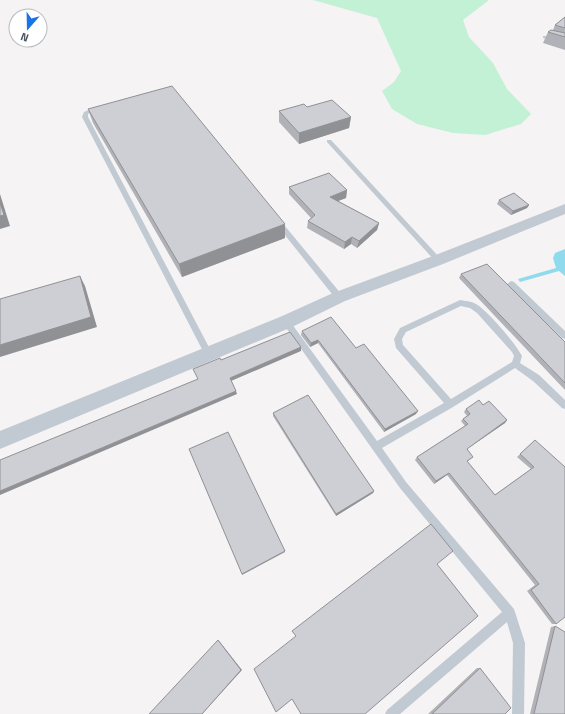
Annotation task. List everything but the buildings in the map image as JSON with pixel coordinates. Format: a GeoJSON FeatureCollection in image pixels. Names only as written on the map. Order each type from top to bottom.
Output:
{"type":"FeatureCollection","features":[{"type":"Feature","properties":{"kind":"street"},"geometry":{"type":"LineString","coordinates":[[0,440],[286,322],[339,297],[438,260],[565,209]]}},
{"type":"Feature","properties":{"kind":"lane"},"geometry":{"type":"LineString","coordinates":[[545,36],[565,43]]}},
{"type":"Feature","properties":{"kind":"lane"},"geometry":{"type":"LineString","coordinates":[[106,106],[89,111],[85,117],[208,353]]}},
{"type":"Feature","properties":{"kind":"lane"},"geometry":{"type":"LineString","coordinates":[[329,141],[438,260]]}},
{"type":"Feature","properties":{"kind":"lane"},"geometry":{"type":"LineString","coordinates":[[274,217],[339,297]]}},
{"type":"Feature","properties":{"kind":"lane"},"geometry":{"type":"LineString","coordinates":[[511,284],[565,336]]}},
{"type":"Feature","properties":{"kind":"lane"},"geometry":{"type":"LineString","coordinates":[[376,446],[450,404],[515,364],[518,356],[515,350],[480,311],[472,305],[460,303],[403,330],[398,339],[399,346],[450,404]]}},
{"type":"Feature","properties":{"kind":"lane"},"geometry":{"type":"LineString","coordinates":[[286,322],[403,485],[510,613],[519,643],[518,714]]}},
{"type":"Feature","properties":{"kind":"lane"},"geometry":{"type":"LineString","coordinates":[[515,364],[536,378],[565,405]]}},
{"type":"Feature","properties":{"kind":"lane"},"geometry":{"type":"LineString","coordinates":[[391,714],[510,613]]}},
{"type":"Feature","properties":{"kind":"green space"},"geometry":{"type":"Polygon","coordinates":[[[313,0],[489,0],[463,20],[469,37],[493,63],[507,89],[531,114],[521,124],[485,135],[453,133],[417,124],[392,109],[382,91],[394,82],[401,71],[377,18],[313,0]]]}},
{"type":"Feature","properties":{"kind":"water"},"geometry":{"type":"Polygon","coordinates":[[[565,249],[565,276],[559,271],[520,282],[518,279],[556,268],[553,258],[555,253],[565,249]]]}}]}
